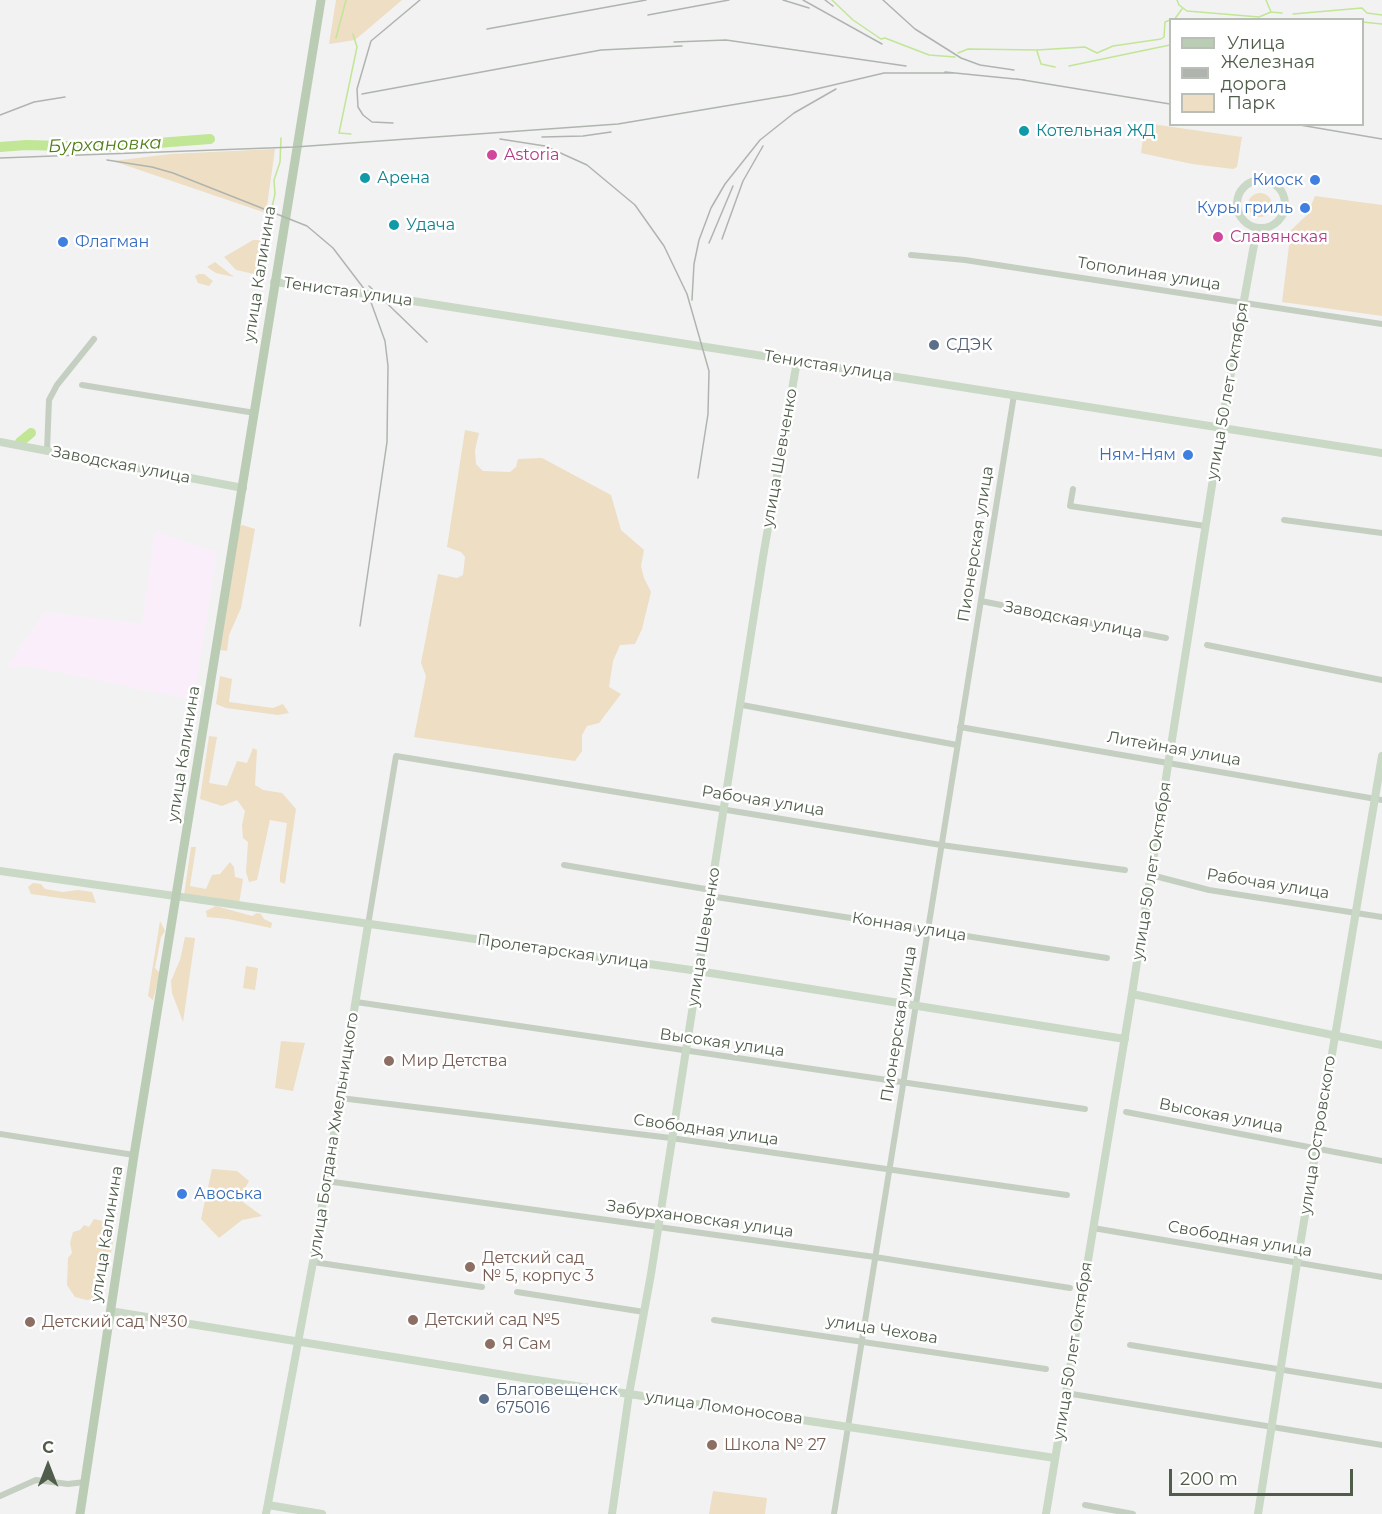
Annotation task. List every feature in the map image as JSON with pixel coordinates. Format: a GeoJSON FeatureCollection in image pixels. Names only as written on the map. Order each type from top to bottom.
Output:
{"type":"FeatureCollection","features":[{"type":"Feature","properties":{"kind":"main road","name":"улица Калинина"},"geometry":{"type":"LineString","coordinates":[[80,1514],[134,1155],[321,0]]}},
{"type":"Feature","properties":{"kind":"street"},"geometry":{"type":"LineString","coordinates":[[1265,180],[1281,190],[1286,208],[1276,224],[1257,228],[1241,218],[1237,200],[1247,184],[1265,180]]}},
{"type":"Feature","properties":{"kind":"street","name":"улица 50 лет Октября"},"geometry":{"type":"LineString","coordinates":[[1046,1514],[1125,1040],[1221,428],[1257,228]]}},
{"type":"Feature","properties":{"kind":"street","name":"Тополиная улица"},"geometry":{"type":"LineString","coordinates":[[911,255],[976,261],[1382,324]]}},
{"type":"Feature","properties":{"kind":"street","name":"Тенистая улица"},"geometry":{"type":"LineString","coordinates":[[274,282],[382,296],[1382,453]]}},
{"type":"Feature","properties":{"kind":"street"},"geometry":{"type":"LineString","coordinates":[[47,450],[49,400],[57,385],[94,339]]}},
{"type":"Feature","properties":{"kind":"street","name":"улица Шевченко"},"geometry":{"type":"LineString","coordinates":[[612,1514],[629,1394],[658,1227],[797,361]]}},
{"type":"Feature","properties":{"kind":"street"},"geometry":{"type":"LineString","coordinates":[[82,386],[255,413]]}},
{"type":"Feature","properties":{"kind":"street","name":"Пионерская улица"},"geometry":{"type":"LineString","coordinates":[[834,1514],[1014,395]]}},
{"type":"Feature","properties":{"kind":"street","name":"Заводская улица"},"geometry":{"type":"LineString","coordinates":[[0,442],[243,488]]}},
{"type":"Feature","properties":{"kind":"street"},"geometry":{"type":"LineString","coordinates":[[1073,489],[1070,506],[1205,526]]}},
{"type":"Feature","properties":{"kind":"street"},"geometry":{"type":"LineString","coordinates":[[1284,520],[1382,533]]}},
{"type":"Feature","properties":{"kind":"street","name":"Заводская улица"},"geometry":{"type":"LineString","coordinates":[[981,601],[1166,638]]}},
{"type":"Feature","properties":{"kind":"street"},"geometry":{"type":"LineString","coordinates":[[1207,645],[1382,680]]}},
{"type":"Feature","properties":{"kind":"street"},"geometry":{"type":"LineString","coordinates":[[742,705],[957,745]]}},
{"type":"Feature","properties":{"kind":"street","name":"Литейная улица"},"geometry":{"type":"LineString","coordinates":[[960,727],[1169,761],[1378,799]]}},
{"type":"Feature","properties":{"kind":"street","name":"Рабочая улица"},"geometry":{"type":"LineString","coordinates":[[396,756],[942,844],[1125,870]]}},
{"type":"Feature","properties":{"kind":"street","name":"улица Богдана Хмельницкого"},"geometry":{"type":"LineString","coordinates":[[267,1509],[313,1262],[396,756]]}},
{"type":"Feature","properties":{"kind":"street","name":"улица Островского"},"geometry":{"type":"LineString","coordinates":[[1258,1514],[1354,912],[1378,799],[1382,756]]}},
{"type":"Feature","properties":{"kind":"street","name":"Конная улица"},"geometry":{"type":"LineString","coordinates":[[564,865],[711,893],[1107,958]]}},
{"type":"Feature","properties":{"kind":"street","name":"Пролетарская улица"},"geometry":{"type":"LineString","coordinates":[[0,871],[698,971],[1125,1040]]}},
{"type":"Feature","properties":{"kind":"street","name":"Рабочая улица"},"geometry":{"type":"LineString","coordinates":[[1151,875],[1209,890],[1382,917]]}},
{"type":"Feature","properties":{"kind":"street"},"geometry":{"type":"LineString","coordinates":[[1132,994],[1382,1044]]}},
{"type":"Feature","properties":{"kind":"street","name":"Высокая улица"},"geometry":{"type":"LineString","coordinates":[[356,1002],[1085,1109]]}},
{"type":"Feature","properties":{"kind":"street","name":"Свободная улица"},"geometry":{"type":"LineString","coordinates":[[340,1098],[671,1138],[1067,1196]]}},
{"type":"Feature","properties":{"kind":"street","name":"Высокая улица"},"geometry":{"type":"LineString","coordinates":[[1126,1112],[1382,1161]]}},
{"type":"Feature","properties":{"kind":"street"},"geometry":{"type":"LineString","coordinates":[[0,1134],[134,1155]]}},
{"type":"Feature","properties":{"kind":"street","name":"Забурхановская улица"},"geometry":{"type":"LineString","coordinates":[[326,1181],[875,1257],[1070,1288]]}},
{"type":"Feature","properties":{"kind":"street","name":"Свободная улица"},"geometry":{"type":"LineString","coordinates":[[1093,1228],[1382,1277]]}},
{"type":"Feature","properties":{"kind":"street"},"geometry":{"type":"LineString","coordinates":[[313,1262],[482,1287]]}},
{"type":"Feature","properties":{"kind":"street"},"geometry":{"type":"LineString","coordinates":[[517,1292],[644,1312]]}},
{"type":"Feature","properties":{"kind":"street","name":"улица Ломоносова"},"geometry":{"type":"LineString","coordinates":[[110,1311],[629,1394],[1055,1458]]}},
{"type":"Feature","properties":{"kind":"street","name":"улица Чехова"},"geometry":{"type":"LineString","coordinates":[[714,1320],[862,1340],[1046,1369]]}},
{"type":"Feature","properties":{"kind":"street"},"geometry":{"type":"LineString","coordinates":[[1130,1345],[1382,1386]]}},
{"type":"Feature","properties":{"kind":"street"},"geometry":{"type":"LineString","coordinates":[[1066,1393],[1382,1445]]}},
{"type":"Feature","properties":{"kind":"street"},"geometry":{"type":"LineString","coordinates":[[0,1496],[36,1480],[68,1484],[85,1482]]}},
{"type":"Feature","properties":{"kind":"street"},"geometry":{"type":"LineString","coordinates":[[1085,1505],[1134,1514]]}},
{"type":"Feature","properties":{"kind":"street"},"geometry":{"type":"LineString","coordinates":[[267,1509],[322,1514]]}},
{"type":"Feature","properties":{"kind":"shaded area"},"geometry":{"type":"Polygon","coordinates":[[[155,532],[217,552],[194,700],[27,666],[6,668],[45,612],[142,624],[155,532]]]}},
{"type":"Feature","properties":{"kind":"green space"},"geometry":{"type":"Polygon","coordinates":[[[336,0],[402,0],[355,40],[329,44],[336,0]]]}},
{"type":"Feature","properties":{"kind":"green space"},"geometry":{"type":"Polygon","coordinates":[[[1145,123],[1242,137],[1237,167],[1233,169],[1192,164],[1141,153],[1145,123]]]}},
{"type":"Feature","properties":{"kind":"green space"},"geometry":{"type":"Polygon","coordinates":[[[275,149],[266,213],[113,161],[171,154],[275,149]]]}},
{"type":"Feature","properties":{"kind":"green space"},"geometry":{"type":"Polygon","coordinates":[[[1260,193],[1265,194],[1271,200],[1271,210],[1265,216],[1260,217],[1255,216],[1249,210],[1248,205],[1249,200],[1255,194],[1260,193]]]}},
{"type":"Feature","properties":{"kind":"green space"},"geometry":{"type":"Polygon","coordinates":[[[1315,196],[1382,205],[1382,316],[1282,302],[1291,230],[1307,215],[1315,196]]]}},
{"type":"Feature","properties":{"kind":"green space"},"geometry":{"type":"Polygon","coordinates":[[[253,240],[267,240],[261,270],[254,274],[236,270],[224,257],[253,240]]]}},
{"type":"Feature","properties":{"kind":"green space"},"geometry":{"type":"Polygon","coordinates":[[[215,262],[234,277],[216,273],[207,267],[215,262]]]}},
{"type":"Feature","properties":{"kind":"green space"},"geometry":{"type":"Polygon","coordinates":[[[204,274],[213,281],[209,286],[198,283],[195,276],[204,274]]]}},
{"type":"Feature","properties":{"kind":"green space"},"geometry":{"type":"Polygon","coordinates":[[[465,430],[479,433],[475,450],[476,464],[483,471],[510,472],[516,467],[518,459],[542,458],[611,495],[621,530],[644,550],[641,566],[651,592],[642,629],[635,644],[620,645],[613,661],[609,687],[621,694],[599,723],[587,726],[582,735],[582,751],[575,761],[414,737],[426,676],[421,663],[438,574],[457,578],[463,575],[465,557],[461,552],[447,547],[465,430]]]}},
{"type":"Feature","properties":{"kind":"green space"},"geometry":{"type":"Polygon","coordinates":[[[242,525],[255,529],[241,608],[229,635],[227,651],[220,650],[238,528],[242,525]]]}},
{"type":"Feature","properties":{"kind":"green space"},"geometry":{"type":"Polygon","coordinates":[[[220,676],[232,679],[229,702],[273,708],[283,704],[289,713],[278,715],[226,708],[216,704],[220,676]]]}},
{"type":"Feature","properties":{"kind":"green space"},"geometry":{"type":"Polygon","coordinates":[[[209,736],[217,737],[209,783],[227,786],[237,761],[247,763],[253,748],[257,750],[255,785],[263,790],[282,793],[296,809],[285,884],[280,882],[280,875],[287,823],[270,820],[257,880],[249,882],[246,872],[248,842],[243,838],[242,825],[245,811],[237,800],[222,806],[200,799],[209,736]]]}},
{"type":"Feature","properties":{"kind":"green space"},"geometry":{"type":"Polygon","coordinates":[[[191,847],[196,847],[190,886],[206,889],[212,875],[220,874],[230,862],[234,867],[235,877],[243,879],[239,904],[184,895],[191,847]]]}},
{"type":"Feature","properties":{"kind":"green space"},"geometry":{"type":"Polygon","coordinates":[[[33,883],[41,884],[45,889],[63,892],[78,890],[92,892],[96,903],[31,894],[28,887],[33,883]]]}},
{"type":"Feature","properties":{"kind":"green space"},"geometry":{"type":"Polygon","coordinates":[[[216,906],[252,916],[257,913],[261,914],[264,919],[272,923],[271,928],[207,917],[206,911],[216,906]]]}},
{"type":"Feature","properties":{"kind":"green space"},"geometry":{"type":"Polygon","coordinates":[[[160,921],[165,931],[161,937],[155,968],[160,973],[153,1000],[148,996],[160,921]]]}},
{"type":"Feature","properties":{"kind":"green space"},"geometry":{"type":"Polygon","coordinates":[[[185,937],[195,938],[183,1022],[172,993],[171,981],[180,960],[185,937]]]}},
{"type":"Feature","properties":{"kind":"green space"},"geometry":{"type":"Polygon","coordinates":[[[246,966],[258,968],[255,990],[243,988],[246,966]]]}},
{"type":"Feature","properties":{"kind":"green space"},"geometry":{"type":"Polygon","coordinates":[[[281,1041],[305,1043],[293,1091],[275,1088],[281,1041]]]}},
{"type":"Feature","properties":{"kind":"green space"},"geometry":{"type":"Polygon","coordinates":[[[212,1169],[237,1171],[249,1181],[239,1199],[262,1216],[242,1220],[219,1238],[201,1219],[212,1169]]]}},
{"type":"Feature","properties":{"kind":"green space"},"geometry":{"type":"Polygon","coordinates":[[[94,1219],[111,1223],[114,1236],[104,1291],[95,1299],[87,1300],[75,1297],[67,1285],[68,1258],[72,1253],[70,1243],[73,1232],[80,1230],[84,1225],[89,1227],[94,1219]]]}},
{"type":"Feature","properties":{"kind":"green space"},"geometry":{"type":"Polygon","coordinates":[[[713,1491],[767,1498],[765,1514],[709,1514],[713,1491]]]}},
{"type":"Feature","properties":{"kind":"waterway"},"geometry":{"type":"LineString","coordinates":[[336,38],[346,0]]}},
{"type":"Feature","properties":{"kind":"waterway"},"geometry":{"type":"LineString","coordinates":[[832,0],[853,20],[881,39],[885,38],[929,55],[955,57]]}},
{"type":"Feature","properties":{"kind":"waterway"},"geometry":{"type":"LineString","coordinates":[[1177,0],[1179,5],[1187,11],[1259,17],[1271,12]]}},
{"type":"Feature","properties":{"kind":"waterway"},"geometry":{"type":"LineString","coordinates":[[1266,0],[1271,12],[1282,13]]}},
{"type":"Feature","properties":{"kind":"waterway"},"geometry":{"type":"LineString","coordinates":[[1293,14],[1362,8],[1367,13],[1382,15]]}},
{"type":"Feature","properties":{"kind":"waterway"},"geometry":{"type":"LineString","coordinates":[[1175,18],[1182,9]]}},
{"type":"Feature","properties":{"kind":"waterway"},"geometry":{"type":"LineString","coordinates":[[958,53],[968,49],[1037,50],[1085,47],[1097,53],[1113,46],[1161,39],[1164,37],[1165,22],[1169,20]]}},
{"type":"Feature","properties":{"kind":"waterway"},"geometry":{"type":"LineString","coordinates":[[1364,22],[1382,24]]}},
{"type":"Feature","properties":{"kind":"waterway"},"geometry":{"type":"LineString","coordinates":[[351,134],[339,133],[357,47],[353,34]]}},
{"type":"Feature","properties":{"kind":"waterway"},"geometry":{"type":"LineString","coordinates":[[1069,66],[1169,45]]}},
{"type":"Feature","properties":{"kind":"waterway"},"geometry":{"type":"LineString","coordinates":[[1037,51],[1041,64],[1055,67]]}},
{"type":"Feature","properties":{"kind":"waterway","name":"Бурхановка"},"geometry":{"type":"LineString","coordinates":[[270,216],[275,194],[274,180],[280,162],[281,138]]}},
{"type":"Feature","properties":{"kind":"waterway","name":"Бурхановка"},"geometry":{"type":"LineString","coordinates":[[0,147],[26,145],[106,147],[210,139]]}},
{"type":"Feature","properties":{"kind":"waterway","name":"Бурхановка"},"geometry":{"type":"LineString","coordinates":[[20,442],[31,433]]}},
{"type":"Feature","properties":{"kind":"railway"},"geometry":{"type":"LineString","coordinates":[[393,123],[372,122],[363,115],[358,107],[357,89],[371,41],[420,0]]}},
{"type":"Feature","properties":{"kind":"railway"},"geometry":{"type":"LineString","coordinates":[[487,29],[646,0]]}},
{"type":"Feature","properties":{"kind":"railway"},"geometry":{"type":"LineString","coordinates":[[648,15],[729,0]]}},
{"type":"Feature","properties":{"kind":"railway"},"geometry":{"type":"LineString","coordinates":[[783,0],[809,8]]}},
{"type":"Feature","properties":{"kind":"railway"},"geometry":{"type":"LineString","coordinates":[[803,0],[882,44]]}},
{"type":"Feature","properties":{"kind":"railway"},"geometry":{"type":"LineString","coordinates":[[825,0],[833,6]]}},
{"type":"Feature","properties":{"kind":"railway"},"geometry":{"type":"LineString","coordinates":[[883,0],[915,29],[961,58],[980,65],[1014,70]]}},
{"type":"Feature","properties":{"kind":"railway"},"geometry":{"type":"LineString","coordinates":[[674,42],[726,40],[906,66]]}},
{"type":"Feature","properties":{"kind":"railway"},"geometry":{"type":"LineString","coordinates":[[362,94],[601,50],[682,46]]}},
{"type":"Feature","properties":{"kind":"railway"},"geometry":{"type":"LineString","coordinates":[[945,72],[1025,80]]}},
{"type":"Feature","properties":{"kind":"railway"},"geometry":{"type":"LineString","coordinates":[[0,158],[295,147],[618,124],[791,95],[884,73],[953,73]]}},
{"type":"Feature","properties":{"kind":"railway"},"geometry":{"type":"LineString","coordinates":[[1017,79],[1169,104]]}},
{"type":"Feature","properties":{"kind":"railway"},"geometry":{"type":"LineString","coordinates":[[692,300],[694,264],[699,240],[711,208],[725,184],[760,140],[794,113],[836,89]]}},
{"type":"Feature","properties":{"kind":"railway"},"geometry":{"type":"LineString","coordinates":[[0,115],[34,102],[65,97]]}},
{"type":"Feature","properties":{"kind":"railway"},"geometry":{"type":"LineString","coordinates":[[1306,126],[1382,139]]}},
{"type":"Feature","properties":{"kind":"railway"},"geometry":{"type":"LineString","coordinates":[[542,137],[583,136],[611,132]]}},
{"type":"Feature","properties":{"kind":"railway"},"geometry":{"type":"LineString","coordinates":[[500,139],[545,146],[587,165],[635,205],[664,246],[687,294],[709,371],[708,414],[698,478]]}},
{"type":"Feature","properties":{"kind":"railway"},"geometry":{"type":"LineString","coordinates":[[722,239],[743,181],[763,146]]}},
{"type":"Feature","properties":{"kind":"railway"},"geometry":{"type":"LineString","coordinates":[[107,160],[152,167],[173,173],[307,226],[333,248],[368,294],[385,341],[388,366],[387,442],[360,626]]}},
{"type":"Feature","properties":{"kind":"railway"},"geometry":{"type":"LineString","coordinates":[[709,243],[733,186]]}},
{"type":"Feature","properties":{"kind":"railway"},"geometry":{"type":"LineString","coordinates":[[369,286],[427,342]]}},
{"type":"Feature","properties":{"kind":"place","name":"Котельная ЖД"},"geometry":{"type":"Point","coordinates":[1024,131]}},
{"type":"Feature","properties":{"kind":"place","name":"Astoria"},"geometry":{"type":"Point","coordinates":[492,155]}},
{"type":"Feature","properties":{"kind":"place","name":"Арена"},"geometry":{"type":"Point","coordinates":[365,178]}},
{"type":"Feature","properties":{"kind":"place","name":"Киоск"},"geometry":{"type":"Point","coordinates":[1315,180]}},
{"type":"Feature","properties":{"kind":"place","name":"Куры гриль"},"geometry":{"type":"Point","coordinates":[1305,208]}},
{"type":"Feature","properties":{"kind":"place","name":"Удача"},"geometry":{"type":"Point","coordinates":[394,225]}},
{"type":"Feature","properties":{"kind":"place","name":"Славянская"},"geometry":{"type":"Point","coordinates":[1218,237]}},
{"type":"Feature","properties":{"kind":"place","name":"Флагман"},"geometry":{"type":"Point","coordinates":[63,242]}},
{"type":"Feature","properties":{"kind":"place","name":"СДЭК"},"geometry":{"type":"Point","coordinates":[934,345]}},
{"type":"Feature","properties":{"kind":"place","name":"Ням-Ням"},"geometry":{"type":"Point","coordinates":[1188,455]}},
{"type":"Feature","properties":{"kind":"place","name":"Мир Детства"},"geometry":{"type":"Point","coordinates":[389,1061]}},
{"type":"Feature","properties":{"kind":"place","name":"Авоська"},"geometry":{"type":"Point","coordinates":[182,1194]}},
{"type":"Feature","properties":{"kind":"place","name":"Детский сад № 5, корпус 3"},"geometry":{"type":"Point","coordinates":[470,1267]}},
{"type":"Feature","properties":{"kind":"place","name":"Детский сад №5"},"geometry":{"type":"Point","coordinates":[413,1320]}},
{"type":"Feature","properties":{"kind":"place","name":"Детский сад №30"},"geometry":{"type":"Point","coordinates":[30,1322]}},
{"type":"Feature","properties":{"kind":"place","name":"Я Сам"},"geometry":{"type":"Point","coordinates":[490,1344]}},
{"type":"Feature","properties":{"kind":"place","name":"Благовещенск 675016"},"geometry":{"type":"Point","coordinates":[484,1399]}},
{"type":"Feature","properties":{"kind":"place","name":"Школа № 27"},"geometry":{"type":"Point","coordinates":[712,1445]}}]}
